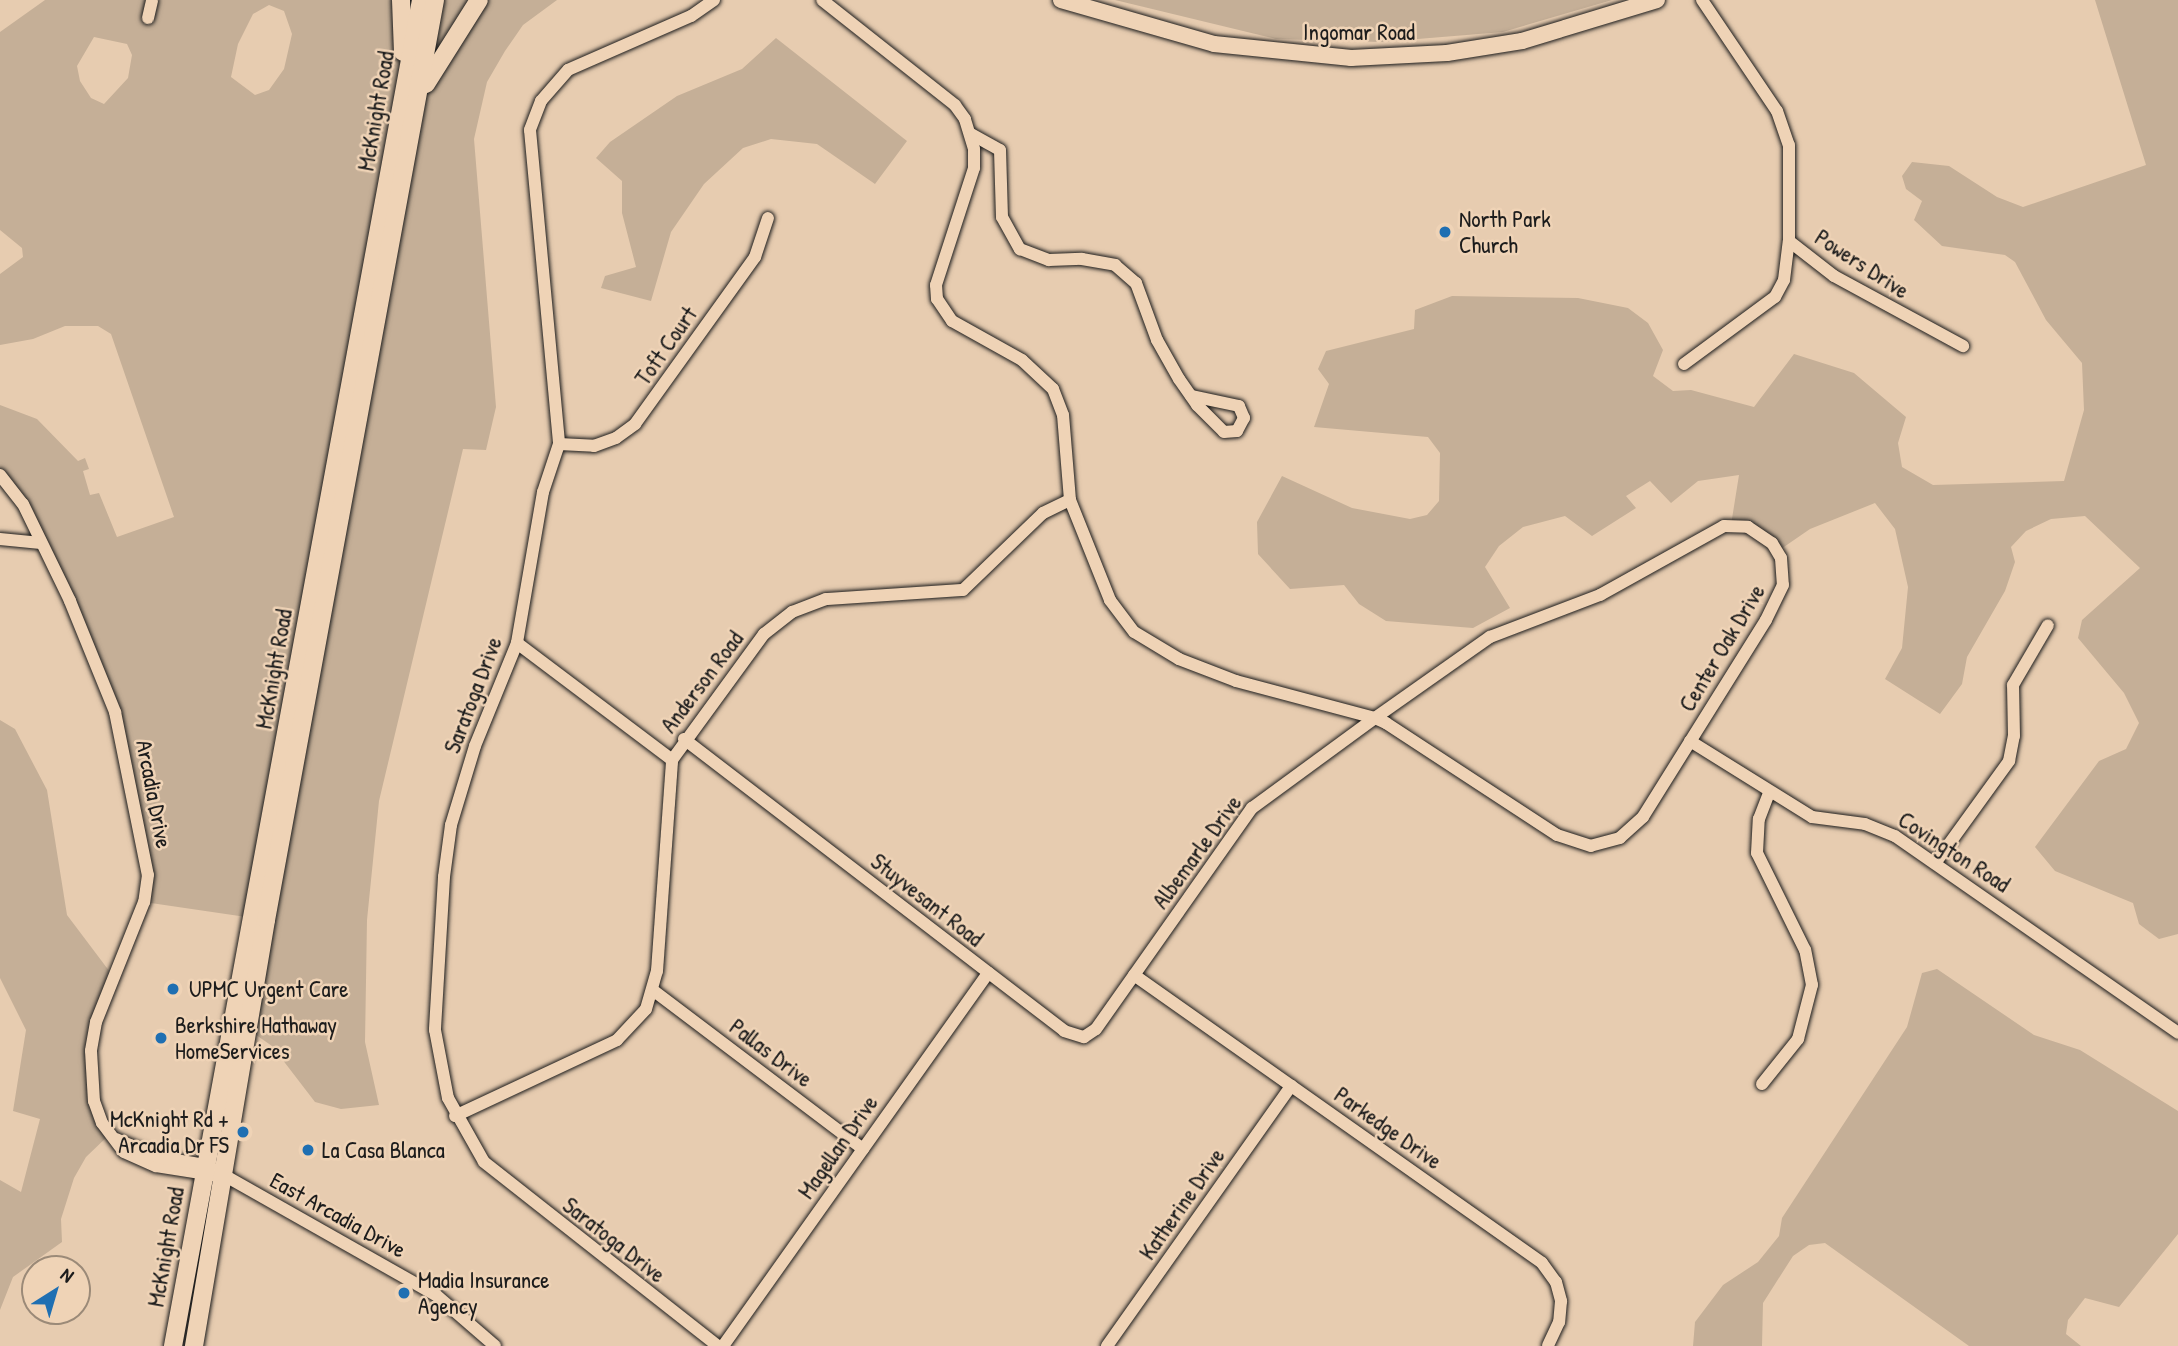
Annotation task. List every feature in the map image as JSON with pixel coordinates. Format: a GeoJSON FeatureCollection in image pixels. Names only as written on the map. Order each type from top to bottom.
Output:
{"type":"FeatureCollection","features":[{"type":"Feature","properties":{"kind":"highway"},"geometry":{"type":"LineString","coordinates":[[401,0],[409,105]]}},
{"type":"Feature","properties":{"kind":"highway","name":"McKnight Road"},"geometry":{"type":"LineString","coordinates":[[194,1346],[409,105],[421,0]]}},
{"type":"Feature","properties":{"kind":"highway","name":"McKnight Road"},"geometry":{"type":"LineString","coordinates":[[173,1346],[409,105],[435,0]]}},
{"type":"Feature","properties":{"kind":"highway"},"geometry":{"type":"LineString","coordinates":[[409,105],[479,0]]}},
{"type":"Feature","properties":{"kind":"main road","name":"Ingomar Road"},"geometry":{"type":"LineString","coordinates":[[1060,0],[1214,44],[1351,58],[1447,53],[1522,41],[1657,0]]}},
{"type":"Feature","properties":{"kind":"street"},"geometry":{"type":"LineString","coordinates":[[148,18],[152,0]]}},
{"type":"Feature","properties":{"kind":"street","name":"Saratoga Drive"},"geometry":{"type":"LineString","coordinates":[[714,0],[691,16],[568,70],[548,90],[534,116],[531,176],[559,444],[543,492],[517,643],[468,766],[448,843],[435,1030],[442,1079],[455,1115],[476,1152],[498,1177],[720,1346]]}},
{"type":"Feature","properties":{"kind":"street","name":"Center Oak Drive"},"geometry":{"type":"LineString","coordinates":[[822,0],[955,105],[971,134],[974,168],[936,285],[937,299],[952,321],[1022,360],[1053,389],[1063,415],[1070,500],[1110,600],[1134,632],[1179,659],[1236,681],[1375,718],[1568,841],[1591,846],[1612,843],[1633,828],[1690,741],[1783,585],[1782,558],[1772,543],[1740,525],[1716,528],[1600,595],[1490,637],[1375,718]]}},
{"type":"Feature","properties":{"kind":"street","name":"Powers Drive"},"geometry":{"type":"LineString","coordinates":[[1702,0],[1777,111],[1789,145],[1789,241],[1834,276],[1963,346]]}},
{"type":"Feature","properties":{"kind":"street"},"geometry":{"type":"LineString","coordinates":[[971,134],[1000,150],[1002,217],[1020,249],[1049,260],[1082,259],[1115,265],[1136,283],[1157,340],[1191,396]]}},
{"type":"Feature","properties":{"kind":"street","name":"Toft Court"},"geometry":{"type":"LineString","coordinates":[[559,444],[594,446],[616,439],[635,424],[755,257],[768,218]]}},
{"type":"Feature","properties":{"kind":"street"},"geometry":{"type":"LineString","coordinates":[[1684,364],[1775,297],[1784,280],[1789,241]]}},
{"type":"Feature","properties":{"kind":"street","name":"Arcadia Drive"},"geometry":{"type":"LineString","coordinates":[[0,475],[23,504],[115,712],[148,875],[145,902],[103,1002],[91,1051],[94,1101],[109,1135],[150,1155],[224,1176]]}},
{"type":"Feature","properties":{"kind":"street","name":"Anderson Road"},"geometry":{"type":"LineString","coordinates":[[455,1115],[617,1040],[640,1017],[653,991],[672,760],[684,739],[764,634],[792,612],[838,598],[960,591],[1043,513],[1070,500]]}},
{"type":"Feature","properties":{"kind":"street"},"geometry":{"type":"LineString","coordinates":[[0,539],[41,542]]}},
{"type":"Feature","properties":{"kind":"street"},"geometry":{"type":"LineString","coordinates":[[1937,862],[2009,761],[2014,736],[2013,685],[2023,661],[2048,625]]}},
{"type":"Feature","properties":{"kind":"street"},"geometry":{"type":"LineString","coordinates":[[517,643],[672,760]]}},
{"type":"Feature","properties":{"kind":"street","name":"Albemarle Drive"},"geometry":{"type":"LineString","coordinates":[[1135,975],[1252,808],[1375,718]]}},
{"type":"Feature","properties":{"kind":"street","name":"Stuyvesant Road"},"geometry":{"type":"LineString","coordinates":[[684,739],[1077,1037],[1096,1030],[1135,975]]}},
{"type":"Feature","properties":{"kind":"street","name":"Covington Road"},"geometry":{"type":"LineString","coordinates":[[1690,741],[1769,793],[1812,817],[1885,831],[1937,862],[2178,1033]]}},
{"type":"Feature","properties":{"kind":"street"},"geometry":{"type":"LineString","coordinates":[[1762,1084],[1798,1039],[1812,985],[1805,950],[1757,853],[1759,819],[1769,793]]}},
{"type":"Feature","properties":{"kind":"street","name":"Magellan Drive"},"geometry":{"type":"LineString","coordinates":[[720,1346],[988,972]]}},
{"type":"Feature","properties":{"kind":"street","name":"Parkedge Drive"},"geometry":{"type":"LineString","coordinates":[[1135,975],[1542,1263],[1556,1282],[1561,1301],[1559,1322],[1548,1346]]}},
{"type":"Feature","properties":{"kind":"street","name":"Pallas Drive"},"geometry":{"type":"LineString","coordinates":[[653,991],[863,1149]]}},
{"type":"Feature","properties":{"kind":"street","name":"Katherine Drive"},"geometry":{"type":"LineString","coordinates":[[1107,1346],[1291,1086]]}},
{"type":"Feature","properties":{"kind":"street","name":"East Arcadia Drive"},"geometry":{"type":"LineString","coordinates":[[224,1176],[436,1295],[495,1346]]}},
{"type":"Feature","properties":{"kind":"shaded area"},"geometry":{"type":"Polygon","coordinates":[[[45,0],[421,0],[253,918],[144,902],[147,891],[131,775],[70,601],[0,475],[0,405],[37,419],[78,461],[85,458],[89,469],[83,471],[90,495],[99,493],[117,537],[174,517],[111,334],[98,326],[65,326],[33,339],[0,345],[0,274],[23,257],[22,248],[0,230],[0,32],[45,0]],[[269,5],[253,14],[238,44],[231,77],[255,95],[269,90],[284,69],[292,34],[284,11],[269,5]],[[94,37],[77,66],[80,81],[91,98],[104,104],[128,78],[132,55],[127,44],[94,37]]]}},
{"type":"Feature","properties":{"kind":"shaded area"},"geometry":{"type":"Polygon","coordinates":[[[435,0],[557,0],[523,25],[505,51],[487,82],[474,139],[496,407],[486,450],[463,449],[379,801],[367,920],[365,1042],[379,1105],[341,1109],[315,1102],[272,1046],[249,1030],[435,0]]]}},
{"type":"Feature","properties":{"kind":"shaded area"},"geometry":{"type":"Polygon","coordinates":[[[1115,0],[1612,0],[1503,32],[1381,42],[1276,39],[1115,0]]]}},
{"type":"Feature","properties":{"kind":"shaded area"},"geometry":{"type":"Polygon","coordinates":[[[2095,0],[2178,0],[2178,934],[2159,939],[2139,924],[2133,903],[2055,871],[2035,847],[2099,761],[2126,749],[2139,723],[2124,693],[2078,638],[2082,620],[2140,568],[2085,516],[2051,519],[2026,531],[2011,547],[2015,562],[2005,591],[1967,657],[1962,684],[1940,714],[1885,679],[1902,648],[1908,587],[1895,529],[1875,503],[1810,529],[1778,551],[1731,525],[1739,475],[1698,481],[1671,503],[1650,481],[1626,496],[1636,508],[1592,536],[1565,516],[1523,527],[1499,546],[1485,567],[1510,608],[1473,628],[1386,621],[1359,604],[1344,585],[1290,589],[1258,554],[1257,522],[1282,476],[1352,508],[1410,519],[1427,515],[1439,501],[1440,453],[1428,437],[1314,427],[1329,384],[1318,369],[1326,351],[1414,329],[1415,310],[1452,296],[1578,298],[1628,308],[1648,323],[1663,350],[1653,376],[1673,391],[1691,390],[1754,407],[1794,354],[1854,373],[1906,417],[1898,443],[1902,467],[1933,485],[2064,481],[2084,410],[2082,363],[2046,320],[2015,262],[2005,255],[1942,246],[1914,220],[1922,201],[1906,189],[1902,176],[1912,162],[1949,166],[1997,197],[2023,207],[2146,165],[2095,0]]]}},
{"type":"Feature","properties":{"kind":"shaded area"},"geometry":{"type":"Polygon","coordinates":[[[776,38],[907,141],[875,184],[817,144],[771,139],[743,148],[704,184],[671,232],[651,301],[601,288],[605,276],[636,267],[622,213],[622,181],[596,158],[610,142],[677,96],[742,69],[776,38]]]}},
{"type":"Feature","properties":{"kind":"shaded area"},"geometry":{"type":"Polygon","coordinates":[[[0,720],[15,729],[47,790],[67,915],[113,976],[103,1002],[92,1077],[109,1135],[86,1157],[74,1178],[61,1219],[62,1242],[44,1255],[21,1255],[21,1271],[13,1277],[0,1310],[0,1180],[21,1192],[40,1119],[13,1111],[26,1030],[0,978],[0,720]]]}},
{"type":"Feature","properties":{"kind":"shaded area"},"geometry":{"type":"Polygon","coordinates":[[[1937,969],[2034,1035],[2080,1050],[2178,1111],[2178,1234],[2119,1307],[2085,1298],[2068,1320],[2066,1334],[2081,1346],[1969,1346],[1825,1243],[1809,1245],[1793,1256],[1763,1303],[1762,1346],[1693,1346],[1695,1322],[1723,1285],[1758,1262],[1779,1236],[1782,1218],[1907,1027],[1922,973],[1937,969]]]}},
{"type":"Feature","properties":{"kind":"place","name":"North Park Church"},"geometry":{"type":"Point","coordinates":[1445,232]}},
{"type":"Feature","properties":{"kind":"place","name":"UPMC Urgent Care"},"geometry":{"type":"Point","coordinates":[173,989]}},
{"type":"Feature","properties":{"kind":"place","name":"Berkshire Hathaway HomeServices"},"geometry":{"type":"Point","coordinates":[161,1038]}},
{"type":"Feature","properties":{"kind":"place","name":"McKnight Rd + Arcadia Dr FS"},"geometry":{"type":"Point","coordinates":[243,1132]}},
{"type":"Feature","properties":{"kind":"place","name":"La Casa Blanca"},"geometry":{"type":"Point","coordinates":[308,1150]}},
{"type":"Feature","properties":{"kind":"place","name":"Madia Insurance Agency"},"geometry":{"type":"Point","coordinates":[404,1293]}}]}
